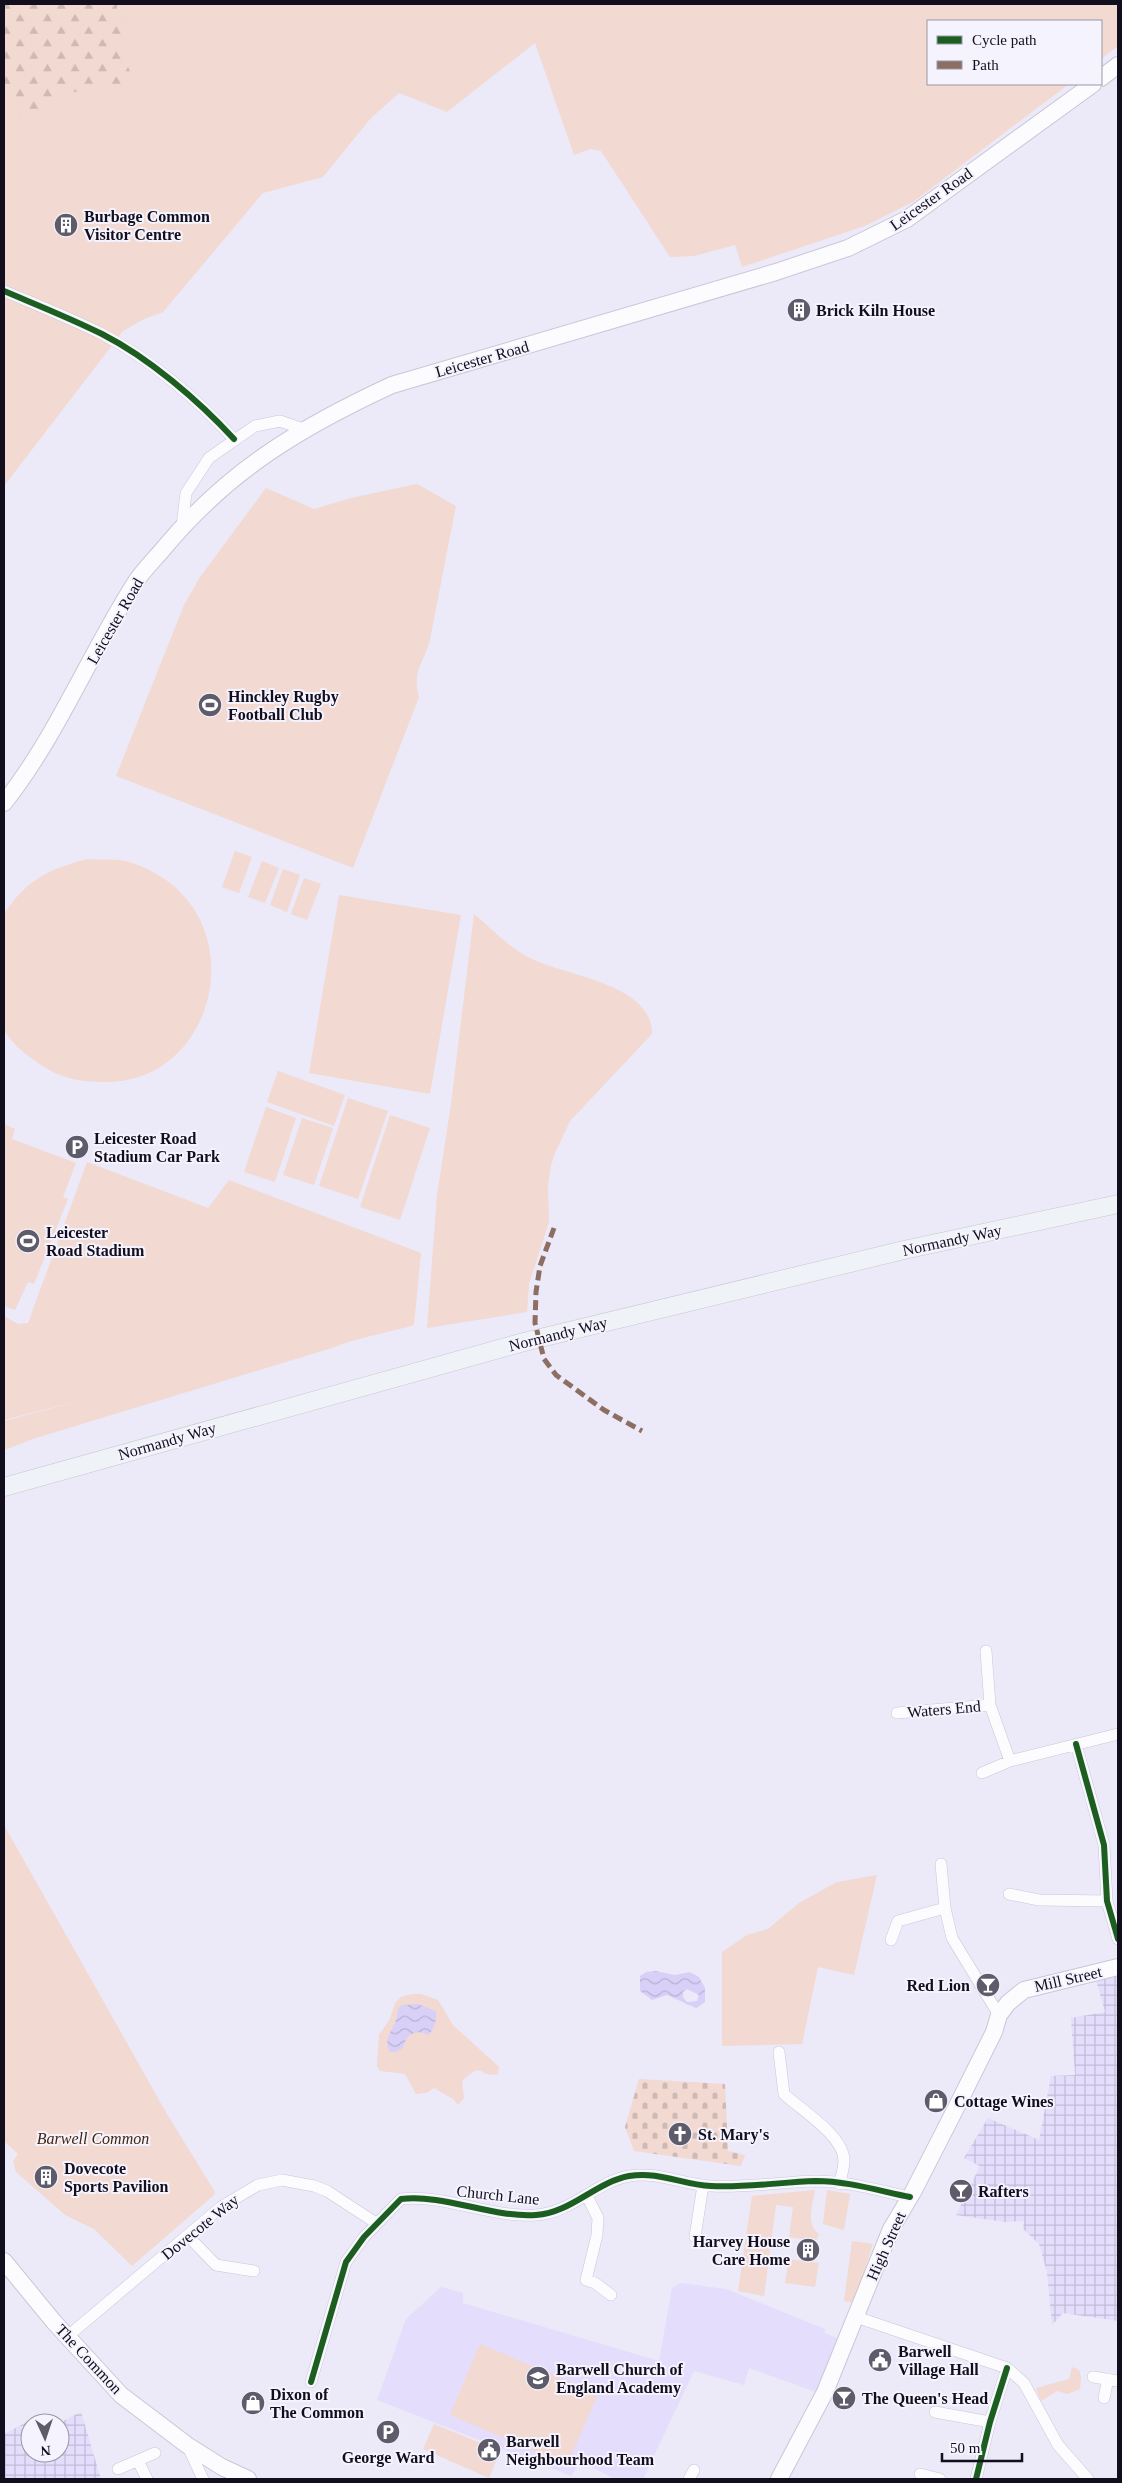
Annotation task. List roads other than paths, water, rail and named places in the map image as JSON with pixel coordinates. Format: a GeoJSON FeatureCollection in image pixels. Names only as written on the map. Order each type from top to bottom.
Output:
{"type":"FeatureCollection","features":[{"type":"Feature","properties":{"kind":"main road"},"geometry":{"type":"LineString","coordinates":[[1102,77],[1118,65]]}},
{"type":"Feature","properties":{"kind":"main road","name":"Leicester Road"},"geometry":{"type":"LineString","coordinates":[[4,803],[50,735],[136,582],[182,526],[232,479],[276,446],[334,412],[392,385],[776,272],[848,248],[907,219],[1092,85]]}},
{"type":"Feature","properties":{"kind":"main road","name":"Normandy Way"},"geometry":{"type":"LineString","coordinates":[[4,1488],[571,1330],[904,1250],[1118,1204]]}},
{"type":"Feature","properties":{"kind":"main road","name":"Mill Street"},"geometry":{"type":"LineString","coordinates":[[999,2015],[1008,2002],[1024,1990],[1118,1967]]}},
{"type":"Feature","properties":{"kind":"main road","name":"High Street"},"geometry":{"type":"LineString","coordinates":[[779,2479],[825,2392],[891,2229],[910,2197],[979,2062],[999,2015]]}},
{"type":"Feature","properties":{"kind":"main road","name":"The Common"},"geometry":{"type":"LineString","coordinates":[[4,2261],[121,2395],[187,2445],[222,2467],[248,2479]]}},
{"type":"Feature","properties":{"kind":"street"},"geometry":{"type":"LineString","coordinates":[[4,291],[104,335],[168,378],[210,413],[234,439]]}},
{"type":"Feature","properties":{"kind":"street"},"geometry":{"type":"LineString","coordinates":[[182,526],[186,493],[209,458],[255,426],[280,421],[303,429]]}},
{"type":"Feature","properties":{"kind":"street"},"geometry":{"type":"LineString","coordinates":[[986,1651],[990,1705],[1010,1761]]}},
{"type":"Feature","properties":{"kind":"street","name":"Waters End"},"geometry":{"type":"LineString","coordinates":[[897,1713],[990,1705]]}},
{"type":"Feature","properties":{"kind":"street"},"geometry":{"type":"LineString","coordinates":[[982,1773],[1010,1761],[1118,1734]]}},
{"type":"Feature","properties":{"kind":"street"},"geometry":{"type":"LineString","coordinates":[[1076,1744],[1104,1845],[1107,1901],[1118,1939]]}},
{"type":"Feature","properties":{"kind":"street"},"geometry":{"type":"LineString","coordinates":[[940,1864],[945,1908],[952,1938],[999,2015]]}},
{"type":"Feature","properties":{"kind":"street"},"geometry":{"type":"LineString","coordinates":[[1008,1894],[1040,1900],[1107,1901]]}},
{"type":"Feature","properties":{"kind":"street"},"geometry":{"type":"LineString","coordinates":[[891,1940],[898,1921],[945,1908]]}},
{"type":"Feature","properties":{"kind":"street"},"geometry":{"type":"LineString","coordinates":[[780,2052],[784,2094],[826,2129],[836,2140],[844,2158],[840,2184]]}},
{"type":"Feature","properties":{"kind":"street","name":"Church Lane"},"geometry":{"type":"LineString","coordinates":[[312,2382],[346,2262],[354,2248],[401,2199],[453,2204],[527,2216],[551,2214],[622,2177],[638,2174],[660,2175],[703,2185],[748,2187],[817,2181],[910,2197]]}},
{"type":"Feature","properties":{"kind":"street","name":"Dovecote Way"},"geometry":{"type":"LineString","coordinates":[[68,2336],[221,2207],[245,2191],[271,2181],[282,2180],[314,2186],[327,2191],[376,2223]]}},
{"type":"Feature","properties":{"kind":"street"},"geometry":{"type":"LineString","coordinates":[[696,2237],[703,2185]]}},
{"type":"Feature","properties":{"kind":"street"},"geometry":{"type":"LineString","coordinates":[[586,2280],[597,2235],[598,2218],[587,2196]]}},
{"type":"Feature","properties":{"kind":"street"},"geometry":{"type":"LineString","coordinates":[[188,2236],[216,2265],[254,2272]]}},
{"type":"Feature","properties":{"kind":"street"},"geometry":{"type":"LineString","coordinates":[[573,2280],[586,2280],[595,2283],[611,2295]]}},
{"type":"Feature","properties":{"kind":"street"},"geometry":{"type":"LineString","coordinates":[[856,2316],[1007,2368],[1024,2383],[1058,2445],[1088,2479]]}},
{"type":"Feature","properties":{"kind":"street"},"geometry":{"type":"LineString","coordinates":[[976,2479],[990,2422],[1007,2368]]}},
{"type":"Feature","properties":{"kind":"street"},"geometry":{"type":"LineString","coordinates":[[1093,2377],[1113,2380],[1104,2398]]}},
{"type":"Feature","properties":{"kind":"street"},"geometry":{"type":"LineString","coordinates":[[936,2412],[990,2422]]}},
{"type":"Feature","properties":{"kind":"street"},"geometry":{"type":"LineString","coordinates":[[187,2445],[203,2479]]}},
{"type":"Feature","properties":{"kind":"street"},"geometry":{"type":"LineString","coordinates":[[118,2469],[155,2453]]}},
{"type":"Feature","properties":{"kind":"street"},"geometry":{"type":"LineString","coordinates":[[138,2461],[147,2479]]}},
{"type":"Feature","properties":{"kind":"street"},"geometry":{"type":"LineString","coordinates":[[920,2474],[940,2479]]}},
{"type":"Feature","properties":{"kind":"water"},"geometry":{"type":"Polygon","coordinates":[[[656,1971],[675,1975],[690,1972],[699,1977],[705,1988],[705,2002],[696,2008],[667,1995],[652,2000],[640,1991],[640,1976],[646,1972],[656,1971]],[[687,1989],[683,1992],[683,1997],[687,2002],[697,2001],[699,1995],[687,1989]]]}},
{"type":"Feature","properties":{"kind":"water"},"geometry":{"type":"Polygon","coordinates":[[[418,2004],[436,2011],[434,2027],[428,2035],[419,2032],[411,2034],[403,2048],[396,2052],[390,2052],[387,2043],[397,2019],[399,2008],[403,2005],[418,2004]]]}},
{"type":"Feature","properties":{"kind":"place","name":"Burbage Common Visitor Centre"},"geometry":{"type":"Point","coordinates":[66,225]}},
{"type":"Feature","properties":{"kind":"place","name":"Brick Kiln House"},"geometry":{"type":"Point","coordinates":[799,310]}},
{"type":"Feature","properties":{"kind":"place","name":"Hinckley Rugby Football Club"},"geometry":{"type":"Point","coordinates":[210,705]}},
{"type":"Feature","properties":{"kind":"place","name":"Leicester Road Stadium Car Park"},"geometry":{"type":"Point","coordinates":[77,1147]}},
{"type":"Feature","properties":{"kind":"place","name":"Leicester Road Stadium"},"geometry":{"type":"Point","coordinates":[28,1241]}},
{"type":"Feature","properties":{"kind":"place","name":"Red Lion"},"geometry":{"type":"Point","coordinates":[988,1985]}},
{"type":"Feature","properties":{"kind":"place","name":"Cottage Wines"},"geometry":{"type":"Point","coordinates":[936,2101]}},
{"type":"Feature","properties":{"kind":"place","name":"St. Mary's"},"geometry":{"type":"Point","coordinates":[680,2134]}},
{"type":"Feature","properties":{"kind":"place","name":"Dovecote Sports Pavilion"},"geometry":{"type":"Point","coordinates":[46,2177]}},
{"type":"Feature","properties":{"kind":"place","name":"Rafters"},"geometry":{"type":"Point","coordinates":[961,2191]}},
{"type":"Feature","properties":{"kind":"place","name":"Harvey House Care Home"},"geometry":{"type":"Point","coordinates":[808,2250]}},
{"type":"Feature","properties":{"kind":"place","name":"Barwell Village Hall"},"geometry":{"type":"Point","coordinates":[880,2360]}},
{"type":"Feature","properties":{"kind":"place","name":"Barwell Church of England Academy"},"geometry":{"type":"Point","coordinates":[538,2378]}},
{"type":"Feature","properties":{"kind":"place","name":"The Queen's Head"},"geometry":{"type":"Point","coordinates":[844,2398]}},
{"type":"Feature","properties":{"kind":"place","name":"Dixon of The Common"},"geometry":{"type":"Point","coordinates":[253,2403]}},
{"type":"Feature","properties":{"kind":"place","name":"George Ward"},"geometry":{"type":"Point","coordinates":[388,2432]}},
{"type":"Feature","properties":{"kind":"place","name":"Barwell Neighbourhood Team"},"geometry":{"type":"Point","coordinates":[489,2450]}},
{"type":"Feature","properties":{"kind":"park label","name":"Barwell Common"},"geometry":{"type":"Point","coordinates":[93,2138]}}]}
